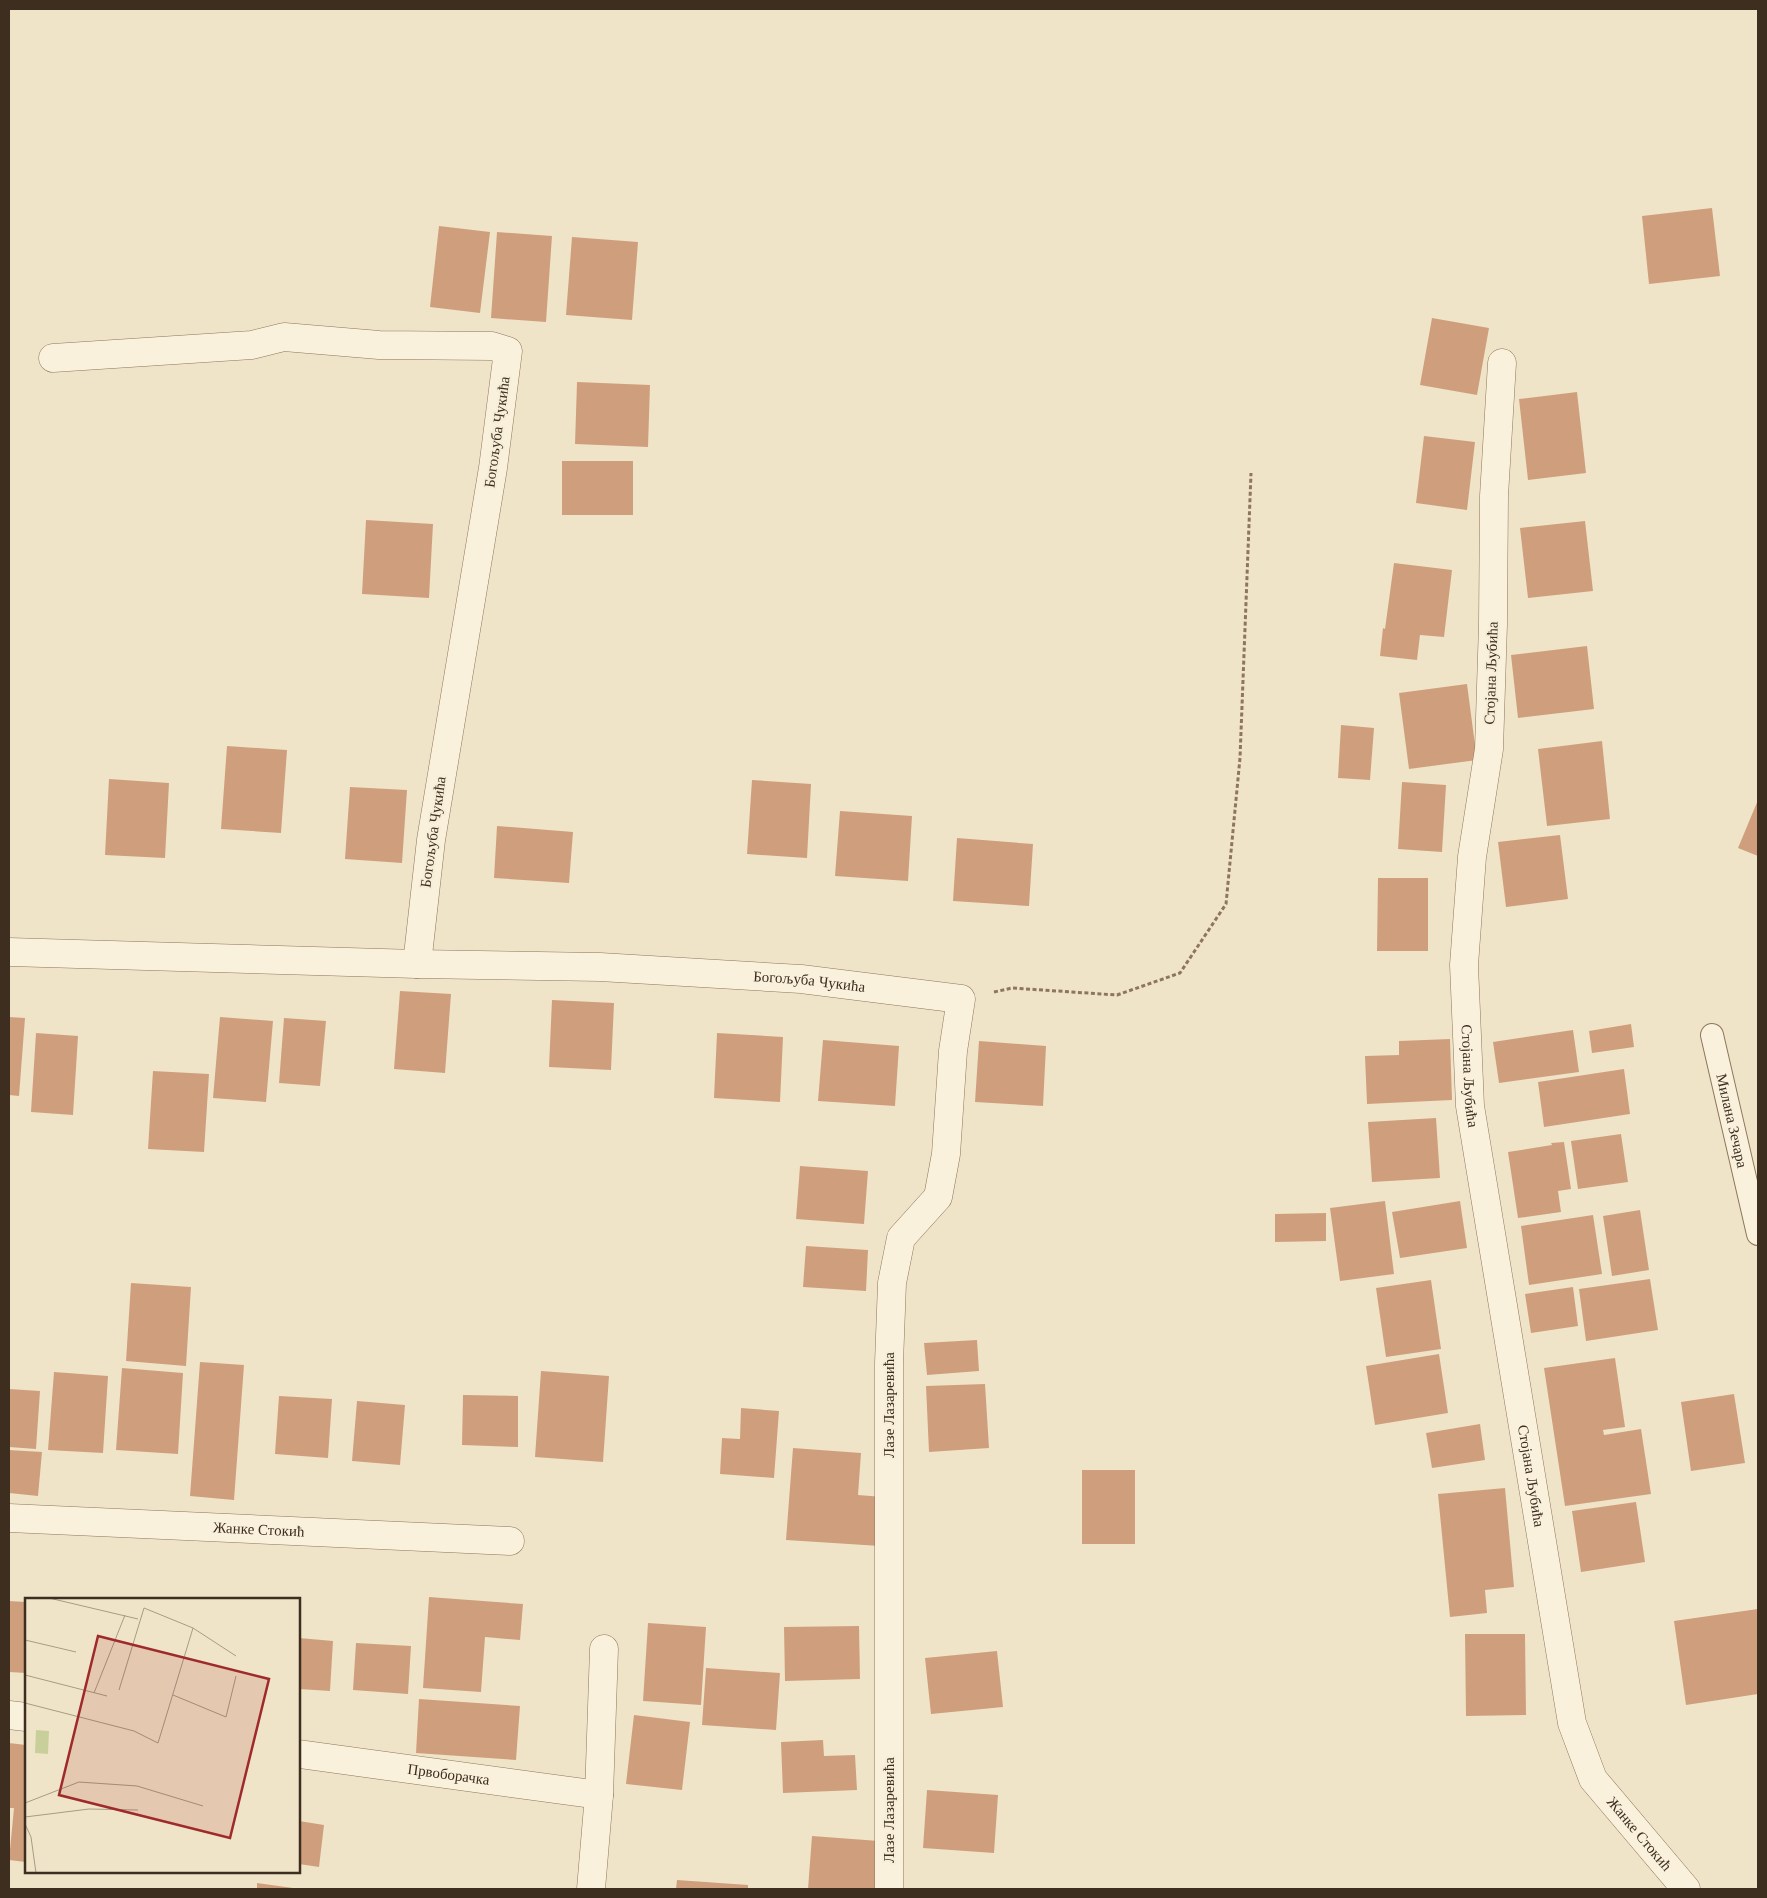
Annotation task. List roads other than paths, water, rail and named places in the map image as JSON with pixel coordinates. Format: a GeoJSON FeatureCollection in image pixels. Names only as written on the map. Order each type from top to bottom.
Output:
{"type":"FeatureCollection","features":[{"type":"Feature","properties":{"kind":"street","name":"Богољуба Чукића"},"geometry":{"type":"LineString","coordinates":[[53,358],[252,345],[284,337],[379,345],[492,346],[508,351],[493,468],[431,840],[417,964]]}},
{"type":"Feature","properties":{"kind":"street","name":"Стојана Љубића"},"geometry":{"type":"LineString","coordinates":[[1502,363],[1494,496],[1493,624],[1489,749],[1472,857],[1464,965],[1470,1106],[1572,1723],[1594,1779]]}},
{"type":"Feature","properties":{"kind":"street","name":"Богољуба Чукића"},"geometry":{"type":"LineString","coordinates":[[9,952],[610,968],[801,979],[962,999]]}},
{"type":"Feature","properties":{"kind":"street","name":"Лазе Лазаревића"},"geometry":{"type":"LineString","coordinates":[[889,1889],[888,1363],[892,1283],[901,1238],[938,1197],[946,1154],[953,1051],[962,999]]}},
{"type":"Feature","properties":{"kind":"street","name":"Жанке Стокић"},"geometry":{"type":"LineString","coordinates":[[9,1518],[510,1541]]}},
{"type":"Feature","properties":{"kind":"street"},"geometry":{"type":"LineString","coordinates":[[591,1889],[599,1795],[604,1649]]}},
{"type":"Feature","properties":{"kind":"street"},"geometry":{"type":"LineString","coordinates":[[9,1715],[25,1717]]}},
{"type":"Feature","properties":{"kind":"street","name":"Првоборачка"},"geometry":{"type":"LineString","coordinates":[[300,1754],[599,1795]]}},
{"type":"Feature","properties":{"kind":"street","name":"Жанке Стокић"},"geometry":{"type":"LineString","coordinates":[[1594,1779],[1686,1889]]}},
{"type":"Feature","properties":{"kind":"lane","name":"Милана Зечара"},"geometry":{"type":"LineString","coordinates":[[1712,1035],[1758,1234]]}}]}
